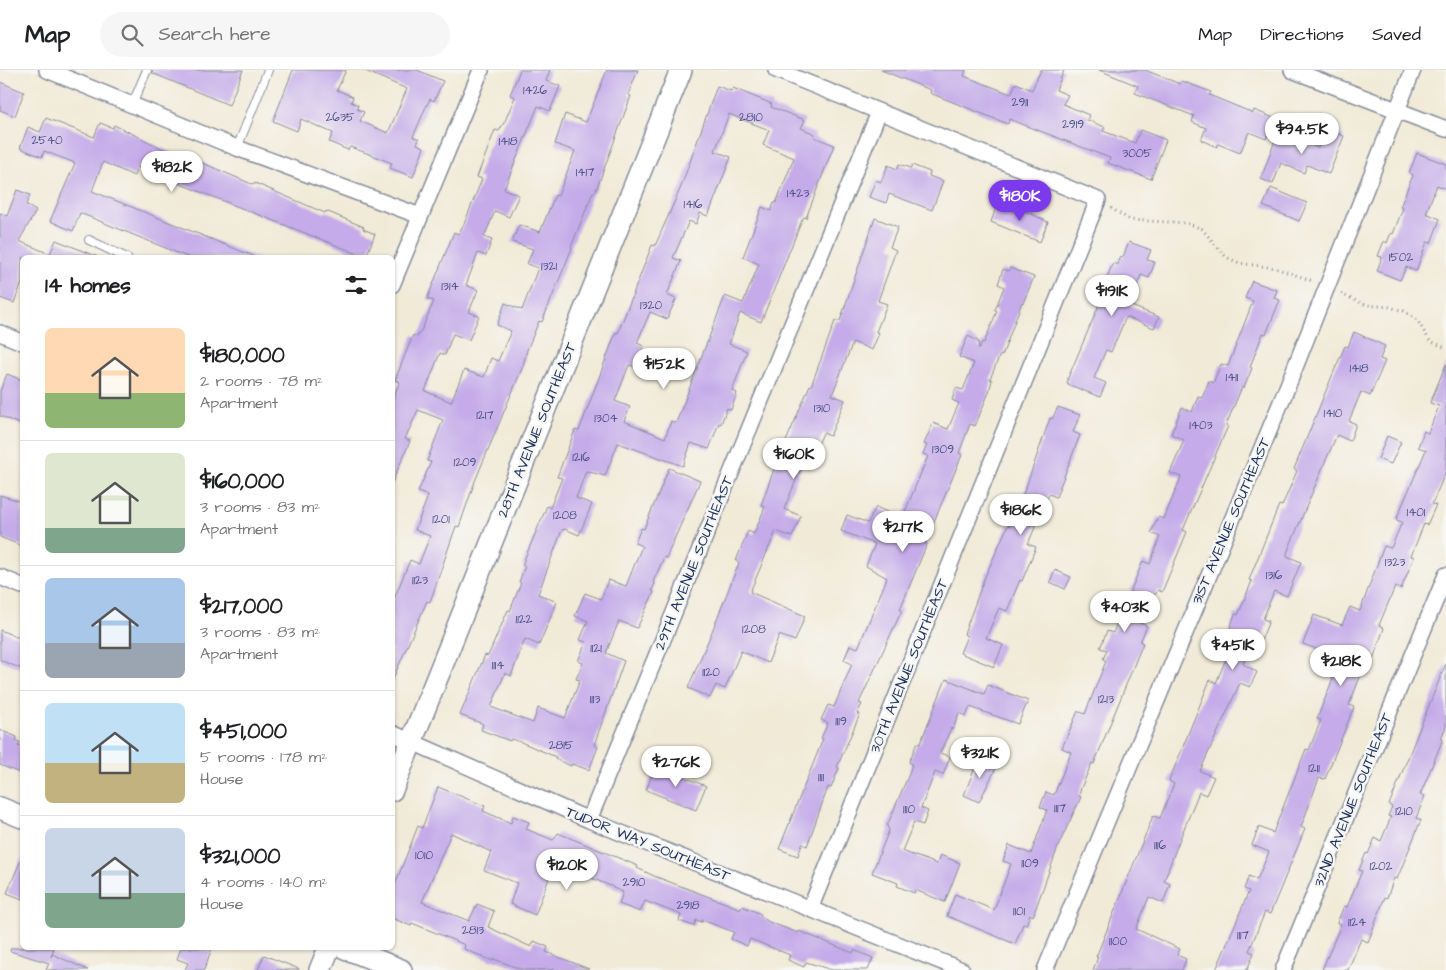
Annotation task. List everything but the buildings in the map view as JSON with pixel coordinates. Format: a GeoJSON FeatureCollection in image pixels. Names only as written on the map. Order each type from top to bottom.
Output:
{"type":"FeatureCollection","features":[{"type":"Feature","properties":{"kind":"street"},"geometry":{"type":"LineString","coordinates":[[47,70],[237,148],[420,216]]}},
{"type":"Feature","properties":{"kind":"street"},"geometry":{"type":"LineString","coordinates":[[395,278],[481,70]]}},
{"type":"Feature","properties":{"kind":"street","name":"28TH AVENUE SOUTHEAST"},"geometry":{"type":"LineString","coordinates":[[395,783],[681,70]]}},
{"type":"Feature","properties":{"kind":"street"},"geometry":{"type":"LineString","coordinates":[[776,70],[1098,200]]}},
{"type":"Feature","properties":{"kind":"street"},"geometry":{"type":"LineString","coordinates":[[1292,70],[1446,129]]}},
{"type":"Feature","properties":{"kind":"street","name":"31ST AVENUE SOUTHEAST"},"geometry":{"type":"LineString","coordinates":[[1045,970],[1327,286],[1413,70]]}},
{"type":"Feature","properties":{"kind":"street","name":"29TH AVENUE SOUTHEAST"},"geometry":{"type":"LineString","coordinates":[[589,820],[879,112]]}},
{"type":"Feature","properties":{"kind":"street","name":"30TH AVENUE SOUTHEAST"},"geometry":{"type":"LineString","coordinates":[[810,909],[1098,200]]}},
{"type":"Feature","properties":{"kind":"street"},"geometry":{"type":"LineString","coordinates":[[0,333],[20,341]]}},
{"type":"Feature","properties":{"kind":"street","name":"32ND AVENUE SOUTHEAST"},"geometry":{"type":"LineString","coordinates":[[1283,970],[1446,575]]}},
{"type":"Feature","properties":{"kind":"street"},"geometry":{"type":"LineString","coordinates":[[0,577],[20,585]]}},
{"type":"Feature","properties":{"kind":"street","name":"TUDOR WAY SOUTHEAST"},"geometry":{"type":"LineString","coordinates":[[395,734],[589,820],[962,970]]}},
{"type":"Feature","properties":{"kind":"street"},"geometry":{"type":"LineString","coordinates":[[0,808],[20,816]]}},
{"type":"Feature","properties":{"kind":"street"},"geometry":{"type":"LineString","coordinates":[[320,970],[328,950]]}},
{"type":"Feature","properties":{"kind":"street"},"geometry":{"type":"LineString","coordinates":[[350,950],[401,970]]}},
{"type":"Feature","properties":{"kind":"lane"},"geometry":{"type":"LineString","coordinates":[[132,105],[147,70]]}},
{"type":"Feature","properties":{"kind":"lane"},"geometry":{"type":"LineString","coordinates":[[237,148],[268,70]]}},
{"type":"Feature","properties":{"kind":"lane"},"geometry":{"type":"LineString","coordinates":[[89,240],[121,255]]}},
{"type":"Feature","properties":{"kind":"path"},"geometry":{"type":"LineString","coordinates":[[1098,200],[1130,220],[1187,223],[1202,229],[1226,257],[1239,263],[1275,268],[1327,286],[1366,305],[1389,306],[1404,311],[1417,320],[1430,341],[1446,348]]}}]}
